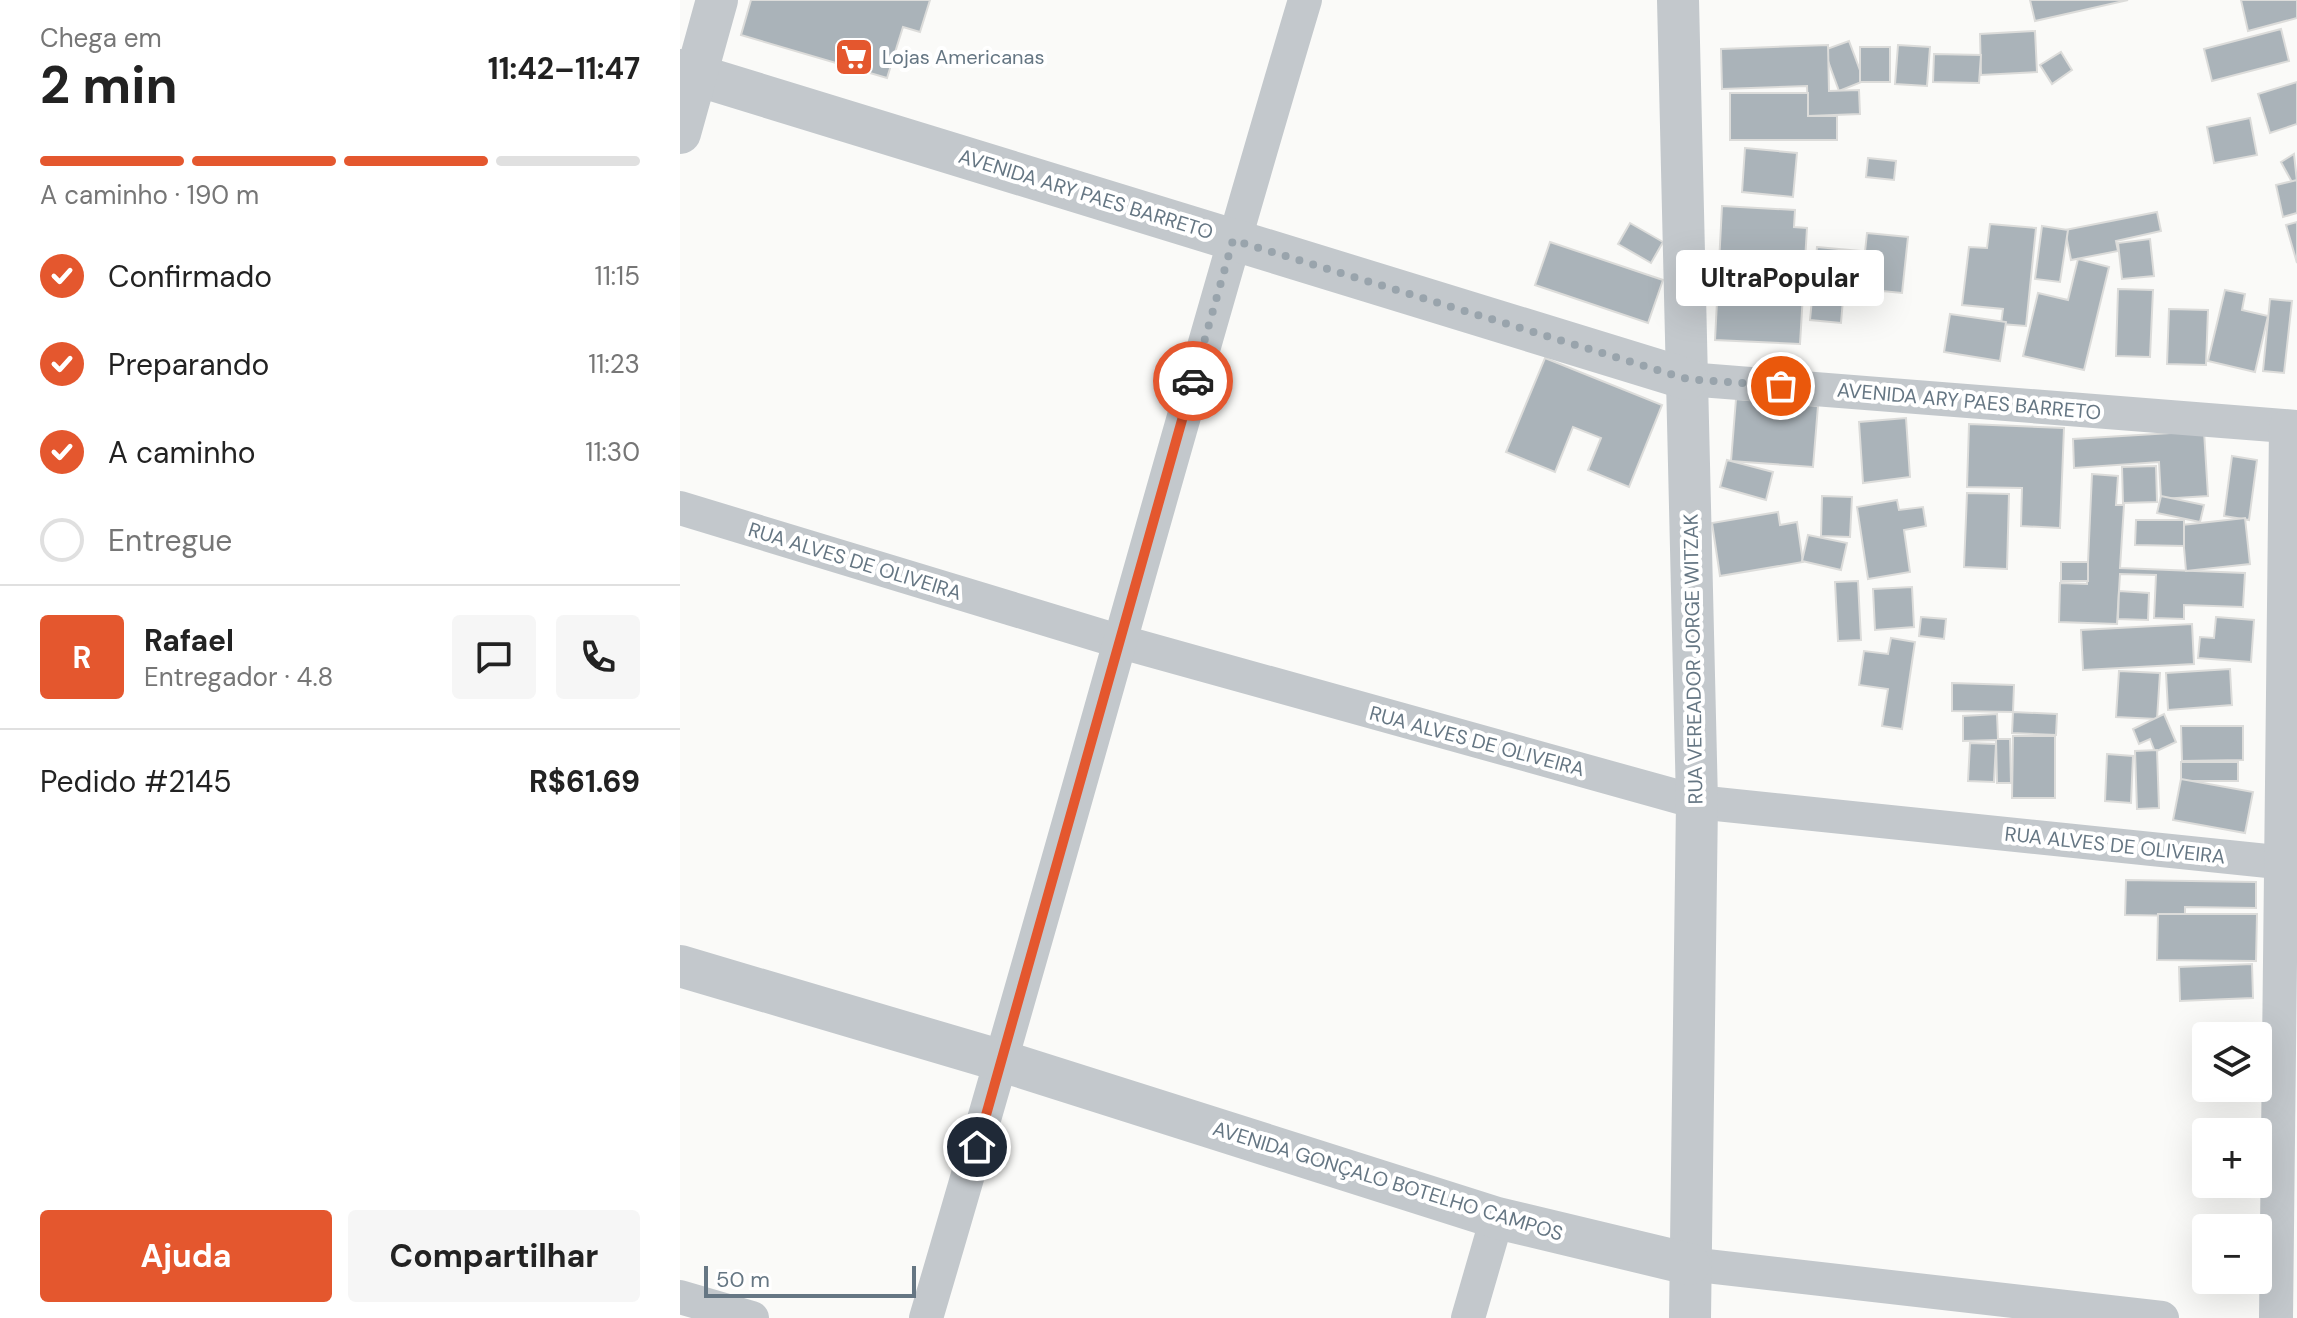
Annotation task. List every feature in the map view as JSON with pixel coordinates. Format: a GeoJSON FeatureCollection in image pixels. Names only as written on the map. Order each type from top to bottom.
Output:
{"type":"FeatureCollection","features":[{"type":"Feature","properties":{"kind":"street"},"geometry":{"type":"LineString","coordinates":[[680,133],[688,72],[717,0]]}},
{"type":"Feature","properties":{"kind":"street"},"geometry":{"type":"LineString","coordinates":[[926,1318],[1002,1061],[1233,240],[1305,0]]}},
{"type":"Feature","properties":{"kind":"street","name":"RUA VEREADOR JORGE WITZAK"},"geometry":{"type":"LineString","coordinates":[[1678,0],[1697,802],[1690,1318]]}},
{"type":"Feature","properties":{"kind":"street","name":"AVENIDA ARY PAES BARRETO"},"geometry":{"type":"LineString","coordinates":[[688,72],[1687,379],[2292,427]]}},
{"type":"Feature","properties":{"kind":"street"},"geometry":{"type":"LineString","coordinates":[[2276,1318],[2289,863],[2292,427]]}},
{"type":"Feature","properties":{"kind":"street","name":"RUA ALVES DE OLIVEIRA"},"geometry":{"type":"LineString","coordinates":[[680,508],[1118,641],[1697,802],[2289,863]]}},
{"type":"Feature","properties":{"kind":"street","name":"AVENIDA GONÇALO BOTELHO CAMPOS"},"geometry":{"type":"LineString","coordinates":[[680,966],[1002,1061],[1497,1218],[1689,1264],[2162,1318]]}},
{"type":"Feature","properties":{"kind":"street"},"geometry":{"type":"LineString","coordinates":[[1468,1318],[1497,1218]]}},
{"type":"Feature","properties":{"kind":"street"},"geometry":{"type":"LineString","coordinates":[[680,1297],[752,1318]]}},
{"type":"Feature","properties":{"kind":"building","name":"Lojas Americanas"},"geometry":{"type":"Polygon","coordinates":[[[751,0],[930,0],[920,32],[903,27],[887,78],[741,35],[751,0]]]}},
{"type":"Feature","properties":{"kind":"building"},"geometry":{"type":"Polygon","coordinates":[[[2030,0],[2128,0],[2035,21],[2030,0]]]}},
{"type":"Feature","properties":{"kind":"building"},"geometry":{"type":"Polygon","coordinates":[[[2241,0],[2297,0],[2297,18],[2248,31],[2241,0]]]}},
{"type":"Feature","properties":{"kind":"building"},"geometry":{"type":"Polygon","coordinates":[[[2281,29],[2289,61],[2212,81],[2204,49],[2281,29]]]}},
{"type":"Feature","properties":{"kind":"building"},"geometry":{"type":"Polygon","coordinates":[[[2035,31],[2037,72],[1981,75],[1980,34],[2035,31]]]}},
{"type":"Feature","properties":{"kind":"building"},"geometry":{"type":"Polygon","coordinates":[[[1849,41],[1864,81],[1839,91],[1824,50],[1849,41]]]}},
{"type":"Feature","properties":{"kind":"building"},"geometry":{"type":"Polygon","coordinates":[[[1828,45],[1829,91],[1859,90],[1860,114],[1808,116],[1807,86],[1722,89],[1721,49],[1828,45]]]}},
{"type":"Feature","properties":{"kind":"building"},"geometry":{"type":"Polygon","coordinates":[[[1898,45],[1930,47],[1927,86],[1895,84],[1898,45]]]}},
{"type":"Feature","properties":{"kind":"building"},"geometry":{"type":"Polygon","coordinates":[[[1860,47],[1890,47],[1890,82],[1860,82],[1860,47]]]}},
{"type":"Feature","properties":{"kind":"building"},"geometry":{"type":"Polygon","coordinates":[[[2061,52],[2072,70],[2052,84],[2040,65],[2061,52]]]}},
{"type":"Feature","properties":{"kind":"building"},"geometry":{"type":"Polygon","coordinates":[[[1934,54],[1981,55],[1979,83],[1933,82],[1934,54]]]}},
{"type":"Feature","properties":{"kind":"building"},"geometry":{"type":"Polygon","coordinates":[[[2297,82],[2297,124],[2270,133],[2258,94],[2297,82]]]}},
{"type":"Feature","properties":{"kind":"building"},"geometry":{"type":"Polygon","coordinates":[[[1730,93],[1808,93],[1808,116],[1837,116],[1837,140],[1730,140],[1730,93]]]}},
{"type":"Feature","properties":{"kind":"building"},"geometry":{"type":"Polygon","coordinates":[[[2250,118],[2257,155],[2214,163],[2207,127],[2250,118]]]}},
{"type":"Feature","properties":{"kind":"building"},"geometry":{"type":"Polygon","coordinates":[[[1745,148],[1797,153],[1793,197],[1742,192],[1745,148]]]}},
{"type":"Feature","properties":{"kind":"building"},"geometry":{"type":"Polygon","coordinates":[[[2294,154],[2297,182],[2293,184],[2281,162],[2294,154]]]}},
{"type":"Feature","properties":{"kind":"building"},"geometry":{"type":"Polygon","coordinates":[[[1868,158],[1896,161],[1894,180],[1866,177],[1868,158]]]}},
{"type":"Feature","properties":{"kind":"building"},"geometry":{"type":"Polygon","coordinates":[[[2297,180],[2297,213],[2283,217],[2276,185],[2297,180]]]}},
{"type":"Feature","properties":{"kind":"building"},"geometry":{"type":"Polygon","coordinates":[[[1722,206],[1795,210],[1794,227],[1807,228],[1800,344],[1715,340],[1722,206]]]}},
{"type":"Feature","properties":{"kind":"building"},"geometry":{"type":"Polygon","coordinates":[[[2157,212],[2161,231],[2116,241],[2118,251],[2071,260],[2065,230],[2157,212]]]}},
{"type":"Feature","properties":{"kind":"building"},"geometry":{"type":"Polygon","coordinates":[[[2297,222],[2297,263],[2286,225],[2297,222]]]}},
{"type":"Feature","properties":{"kind":"building"},"geometry":{"type":"Polygon","coordinates":[[[1630,223],[1663,242],[1651,263],[1618,244],[1630,223]]]}},
{"type":"Feature","properties":{"kind":"building"},"geometry":{"type":"Polygon","coordinates":[[[1990,224],[2036,228],[2026,326],[2001,324],[2003,309],[1962,305],[1969,247],[1987,248],[1990,224]]]}},
{"type":"Feature","properties":{"kind":"building"},"geometry":{"type":"Polygon","coordinates":[[[2042,226],[2068,230],[2060,282],[2035,279],[2042,226]]]}},
{"type":"Feature","properties":{"kind":"building"},"geometry":{"type":"Polygon","coordinates":[[[1867,233],[1908,237],[1902,293],[1861,289],[1867,233]]]}},
{"type":"Feature","properties":{"kind":"building"},"geometry":{"type":"Polygon","coordinates":[[[2150,239],[2154,276],[2122,279],[2118,243],[2150,239]]]}},
{"type":"Feature","properties":{"kind":"building"},"geometry":{"type":"Polygon","coordinates":[[[1550,242],[1663,280],[1648,323],[1535,285],[1550,242]]]}},
{"type":"Feature","properties":{"kind":"building"},"geometry":{"type":"Polygon","coordinates":[[[1817,247],[1860,251],[1856,289],[1844,288],[1841,323],[1810,320],[1817,247]]]}},
{"type":"Feature","properties":{"kind":"building"},"geometry":{"type":"Polygon","coordinates":[[[2078,259],[2109,267],[2084,370],[2023,356],[2038,293],[2068,300],[2078,259]]]}},
{"type":"Feature","properties":{"kind":"building"},"geometry":{"type":"Polygon","coordinates":[[[2118,289],[2153,290],[2150,357],[2116,356],[2118,289]]]}},
{"type":"Feature","properties":{"kind":"building"},"geometry":{"type":"Polygon","coordinates":[[[2225,290],[2245,294],[2242,310],[2268,316],[2255,372],[2208,361],[2225,290]]]}},
{"type":"Feature","properties":{"kind":"building"},"geometry":{"type":"Polygon","coordinates":[[[2270,299],[2292,301],[2284,373],[2263,371],[2270,299]]]}},
{"type":"Feature","properties":{"kind":"building"},"geometry":{"type":"Polygon","coordinates":[[[2169,309],[2208,310],[2206,365],[2167,364],[2169,309]]]}},
{"type":"Feature","properties":{"kind":"building"},"geometry":{"type":"Polygon","coordinates":[[[1950,314],[2006,322],[2000,361],[1944,352],[1950,314]]]}},
{"type":"Feature","properties":{"kind":"building"},"geometry":{"type":"Polygon","coordinates":[[[1545,358],[1662,405],[1629,487],[1588,470],[1601,438],[1573,427],[1555,472],[1506,452],[1545,358]]]}},
{"type":"Feature","properties":{"kind":"building"},"geometry":{"type":"Polygon","coordinates":[[[1736,399],[1818,406],[1813,467],[1731,461],[1736,399]]]}},
{"type":"Feature","properties":{"kind":"building"},"geometry":{"type":"Polygon","coordinates":[[[1906,418],[1910,477],[1863,483],[1859,422],[1906,418]]]}},
{"type":"Feature","properties":{"kind":"building"},"geometry":{"type":"Polygon","coordinates":[[[1969,424],[2064,428],[2060,528],[2021,526],[2022,488],[1967,487],[1969,424]]]}},
{"type":"Feature","properties":{"kind":"building"},"geometry":{"type":"Polygon","coordinates":[[[2204,431],[2208,496],[2161,499],[2159,462],[2074,468],[2073,439],[2204,431]]]}},
{"type":"Feature","properties":{"kind":"building"},"geometry":{"type":"Polygon","coordinates":[[[2232,456],[2257,460],[2249,520],[2224,516],[2232,456]]]}},
{"type":"Feature","properties":{"kind":"building"},"geometry":{"type":"Polygon","coordinates":[[[1727,460],[1773,472],[1766,500],[1720,487],[1727,460]]]}},
{"type":"Feature","properties":{"kind":"building"},"geometry":{"type":"Polygon","coordinates":[[[2156,466],[2157,502],[2123,503],[2122,467],[2156,466]]]}},
{"type":"Feature","properties":{"kind":"building"},"geometry":{"type":"Polygon","coordinates":[[[2092,474],[2118,476],[2116,505],[2124,505],[2120,568],[2245,573],[2243,607],[2184,605],[2184,619],[2154,618],[2156,575],[2120,574],[2117,624],[2059,622],[2060,583],[2087,584],[2092,474]]]}},
{"type":"Feature","properties":{"kind":"building"},"geometry":{"type":"Polygon","coordinates":[[[1967,493],[2009,494],[2007,569],[1964,567],[1967,493]]]}},
{"type":"Feature","properties":{"kind":"building"},"geometry":{"type":"Polygon","coordinates":[[[1822,496],[1852,497],[1850,537],[1821,536],[1822,496]]]}},
{"type":"Feature","properties":{"kind":"building"},"geometry":{"type":"Polygon","coordinates":[[[2161,496],[2204,505],[2200,522],[2157,513],[2161,496]]]}},
{"type":"Feature","properties":{"kind":"building"},"geometry":{"type":"Polygon","coordinates":[[[1897,500],[1899,510],[1923,507],[1926,526],[1904,530],[1910,572],[1868,579],[1857,507],[1897,500]]]}},
{"type":"Feature","properties":{"kind":"building"},"geometry":{"type":"Polygon","coordinates":[[[1778,512],[1780,525],[1797,522],[1803,562],[1720,576],[1712,523],[1778,512]]]}},
{"type":"Feature","properties":{"kind":"building"},"geometry":{"type":"Polygon","coordinates":[[[2245,518],[2250,564],[2186,571],[2182,525],[2245,518]]]}},
{"type":"Feature","properties":{"kind":"building"},"geometry":{"type":"Polygon","coordinates":[[[2136,520],[2184,520],[2184,546],[2135,545],[2136,520]]]}},
{"type":"Feature","properties":{"kind":"building"},"geometry":{"type":"Polygon","coordinates":[[[1808,535],[1847,543],[1841,570],[1802,561],[1808,535]]]}},
{"type":"Feature","properties":{"kind":"building"},"geometry":{"type":"Polygon","coordinates":[[[2061,562],[2088,562],[2088,581],[2061,581],[2061,562]]]}},
{"type":"Feature","properties":{"kind":"building"},"geometry":{"type":"Polygon","coordinates":[[[1858,581],[1861,640],[1838,641],[1835,582],[1858,581]]]}},
{"type":"Feature","properties":{"kind":"building"},"geometry":{"type":"Polygon","coordinates":[[[1912,587],[1914,627],[1875,630],[1873,589],[1912,587]]]}},
{"type":"Feature","properties":{"kind":"building"},"geometry":{"type":"Polygon","coordinates":[[[2119,591],[2149,593],[2148,620],[2118,619],[2119,591]]]}},
{"type":"Feature","properties":{"kind":"building"},"geometry":{"type":"Polygon","coordinates":[[[1921,617],[1946,619],[1944,639],[1919,636],[1921,617]]]}},
{"type":"Feature","properties":{"kind":"building"},"geometry":{"type":"Polygon","coordinates":[[[2216,617],[2254,620],[2251,662],[2198,658],[2200,637],[2214,638],[2216,617]]]}},
{"type":"Feature","properties":{"kind":"building"},"geometry":{"type":"Polygon","coordinates":[[[2192,624],[2194,664],[2083,670],[2081,630],[2192,624]]]}},
{"type":"Feature","properties":{"kind":"building"},"geometry":{"type":"Polygon","coordinates":[[[1891,638],[1915,642],[1902,729],[1882,726],[1888,689],[1859,685],[1864,651],[1888,654],[1891,638]]]}},
{"type":"Feature","properties":{"kind":"building"},"geometry":{"type":"Polygon","coordinates":[[[2230,669],[2232,705],[2168,710],[2166,673],[2230,669]]]}},
{"type":"Feature","properties":{"kind":"building"},"geometry":{"type":"Polygon","coordinates":[[[2119,671],[2160,673],[2157,719],[2116,717],[2119,671]]]}},
{"type":"Feature","properties":{"kind":"building"},"geometry":{"type":"Polygon","coordinates":[[[1952,683],[2014,685],[2013,712],[1952,711],[1952,683]]]}},
{"type":"Feature","properties":{"kind":"building"},"geometry":{"type":"Polygon","coordinates":[[[2013,712],[2057,714],[2056,735],[2012,733],[2013,712]]]}},
{"type":"Feature","properties":{"kind":"building"},"geometry":{"type":"Polygon","coordinates":[[[1997,714],[1998,739],[2010,739],[2011,783],[1997,783],[1996,740],[1963,741],[1963,716],[1997,714]]]}},
{"type":"Feature","properties":{"kind":"building"},"geometry":{"type":"Polygon","coordinates":[[[2164,714],[2176,742],[2155,752],[2150,739],[2139,744],[2133,729],[2164,714]]]}},
{"type":"Feature","properties":{"kind":"building"},"geometry":{"type":"Polygon","coordinates":[[[2181,726],[2243,726],[2243,760],[2182,761],[2181,726]]]}},
{"type":"Feature","properties":{"kind":"building"},"geometry":{"type":"Polygon","coordinates":[[[2013,736],[2055,736],[2055,798],[2012,798],[2013,736]]]}},
{"type":"Feature","properties":{"kind":"building"},"geometry":{"type":"Polygon","coordinates":[[[1970,743],[1996,744],[1994,782],[1968,781],[1970,743]]]}},
{"type":"Feature","properties":{"kind":"building"},"geometry":{"type":"Polygon","coordinates":[[[2157,750],[2159,808],[2137,809],[2135,751],[2157,750]]]}},
{"type":"Feature","properties":{"kind":"building"},"geometry":{"type":"Polygon","coordinates":[[[2107,754],[2133,756],[2131,803],[2105,801],[2107,754]]]}},
{"type":"Feature","properties":{"kind":"building"},"geometry":{"type":"Polygon","coordinates":[[[2181,762],[2238,762],[2238,781],[2181,781],[2181,762]]]}},
{"type":"Feature","properties":{"kind":"building"},"geometry":{"type":"Polygon","coordinates":[[[2181,779],[2253,792],[2245,833],[2173,820],[2181,779]]]}},
{"type":"Feature","properties":{"kind":"building"},"geometry":{"type":"Polygon","coordinates":[[[2126,880],[2256,882],[2256,908],[2185,907],[2185,916],[2125,915],[2126,880]]]}},
{"type":"Feature","properties":{"kind":"building"},"geometry":{"type":"Polygon","coordinates":[[[2158,914],[2257,914],[2256,961],[2157,960],[2158,914]]]}},
{"type":"Feature","properties":{"kind":"building"},"geometry":{"type":"Polygon","coordinates":[[[2252,964],[2253,998],[2180,1001],[2179,967],[2252,964]]]}},
{"type":"Feature","properties":{"kind":"way so far"},"geometry":{"type":"LineString","coordinates":[[1193,381],[1233,240],[1687,379],[1781,386]]}},
{"type":"Feature","properties":{"kind":"place","name":"Lojas Americanas"},"geometry":{"type":"Point","coordinates":[854,57]}},
{"type":"Feature","properties":{"kind":"place","name":"UltraPopular"},"geometry":{"type":"Point","coordinates":[1781,386]}},
{"type":"Feature","properties":{"kind":"route"},"geometry":{"type":"LineString","coordinates":[[977,1147],[1193,381]]}}]}
